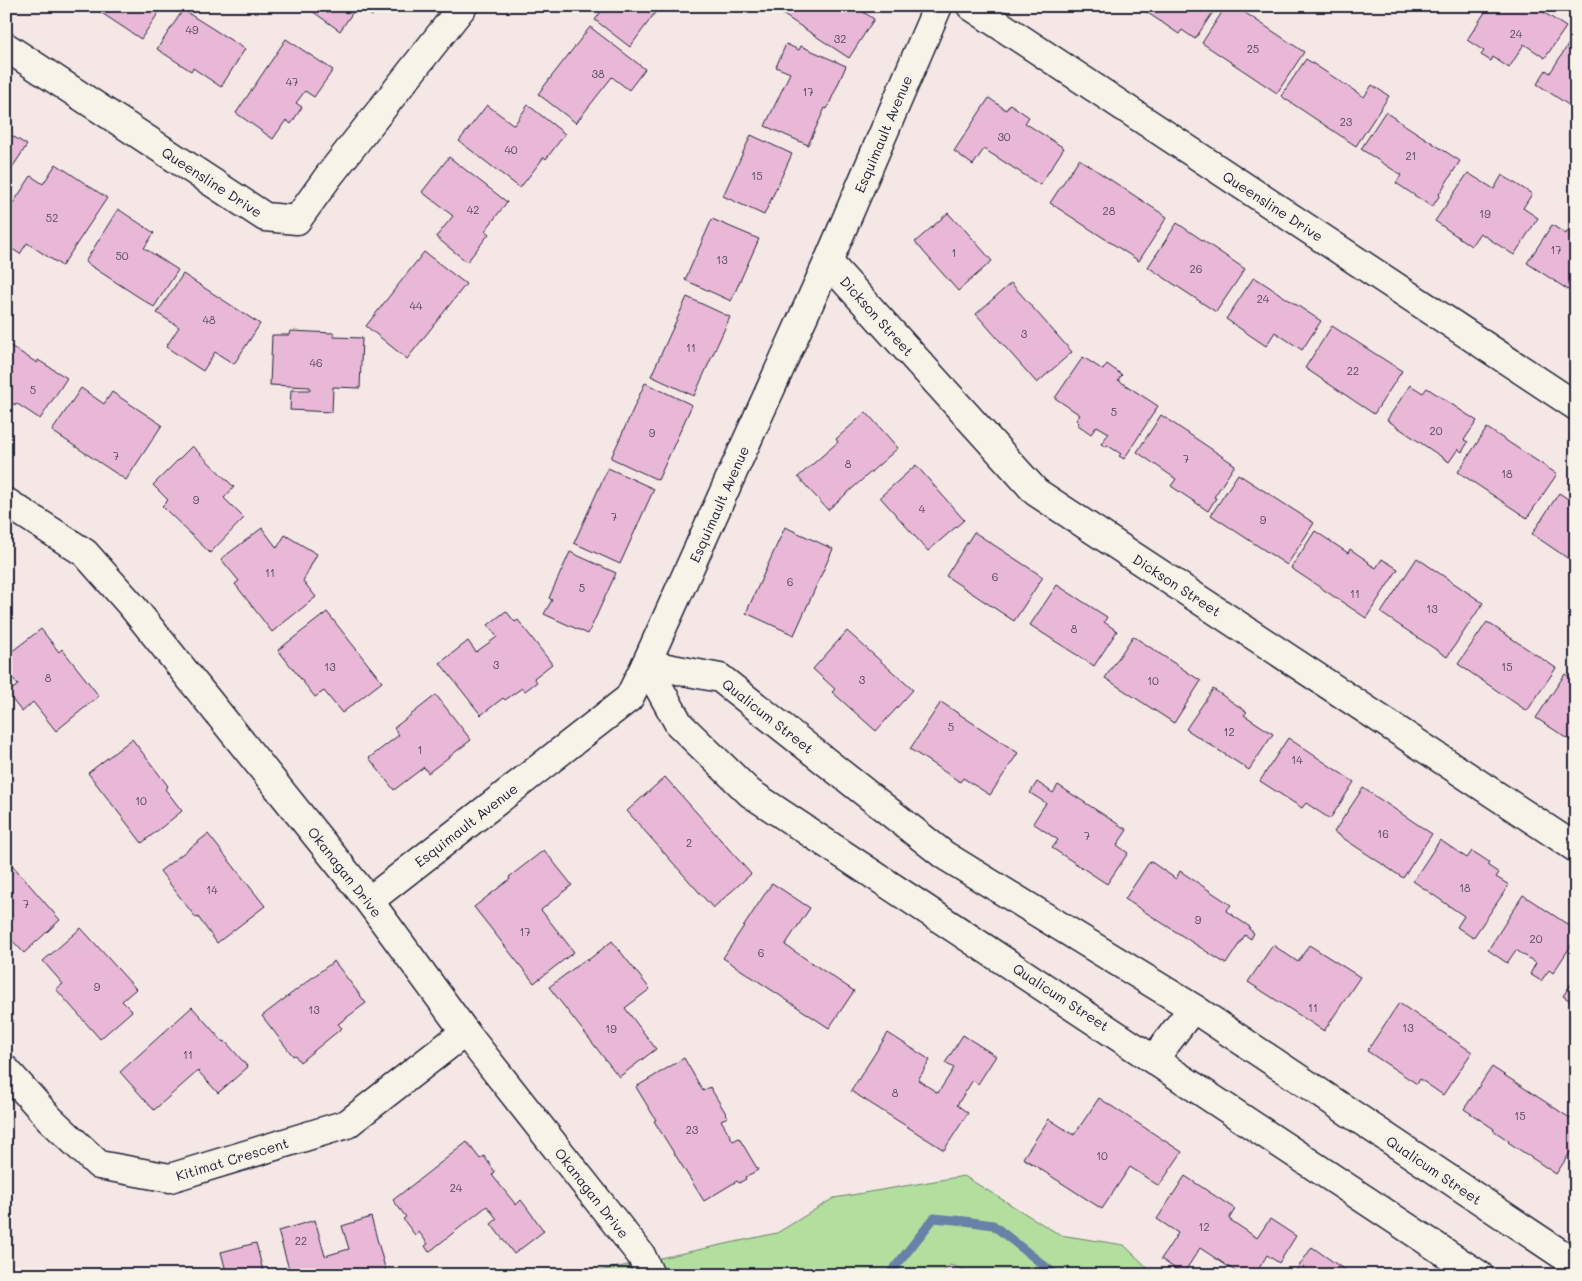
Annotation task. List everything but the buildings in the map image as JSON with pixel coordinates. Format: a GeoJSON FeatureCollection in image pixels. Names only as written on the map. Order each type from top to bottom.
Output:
{"type":"FeatureCollection","features":[{"type":"Feature","properties":{"kind":"street","name":"Queensline Drive"},"geometry":{"type":"LineString","coordinates":[[6,47],[265,217],[297,220],[328,177],[464,6]]}},
{"type":"Feature","properties":{"kind":"street","name":"Esquimault Avenue"},"geometry":{"type":"LineString","coordinates":[[369,901],[629,698],[828,262],[938,6]]}},
{"type":"Feature","properties":{"kind":"street","name":"Queensline Drive"},"geometry":{"type":"LineString","coordinates":[[971,6],[1576,406]]}},
{"type":"Feature","properties":{"kind":"street","name":"Dickson Street"},"geometry":{"type":"LineString","coordinates":[[828,262],[1036,492],[1576,848]]}},
{"type":"Feature","properties":{"kind":"street","name":"Okanagan Drive"},"geometry":{"type":"LineString","coordinates":[[6,502],[84,553],[132,606],[369,901],[464,1032],[641,1255],[650,1275]]}},
{"type":"Feature","properties":{"kind":"street","name":"Qualicum Street"},"geometry":{"type":"LineString","coordinates":[[646,664],[720,678],[944,855],[1193,1008],[1576,1264]]}},
{"type":"Feature","properties":{"kind":"street","name":"Qualicum Street"},"geometry":{"type":"LineString","coordinates":[[646,664],[679,724],[750,793],[1480,1275]]}},
{"type":"Feature","properties":{"kind":"street"},"geometry":{"type":"LineString","coordinates":[[1154,1059],[1193,1008]]}},
{"type":"Feature","properties":{"kind":"street","name":"Kitimat Crescent"},"geometry":{"type":"LineString","coordinates":[[6,1070],[50,1119],[98,1165],[170,1178],[347,1124],[464,1032]]}},
{"type":"Feature","properties":{"kind":"green space"},"geometry":{"type":"Polygon","coordinates":[[[964,1176],[1060,1235],[1124,1245],[1155,1275],[981,1275],[950,1265],[940,1275],[581,1275],[777,1233],[834,1198],[964,1176]]]}},
{"type":"Feature","properties":{"kind":"waterway"},"geometry":{"type":"LineString","coordinates":[[889,1275],[934,1218],[993,1225],[1056,1275]]}}]}
